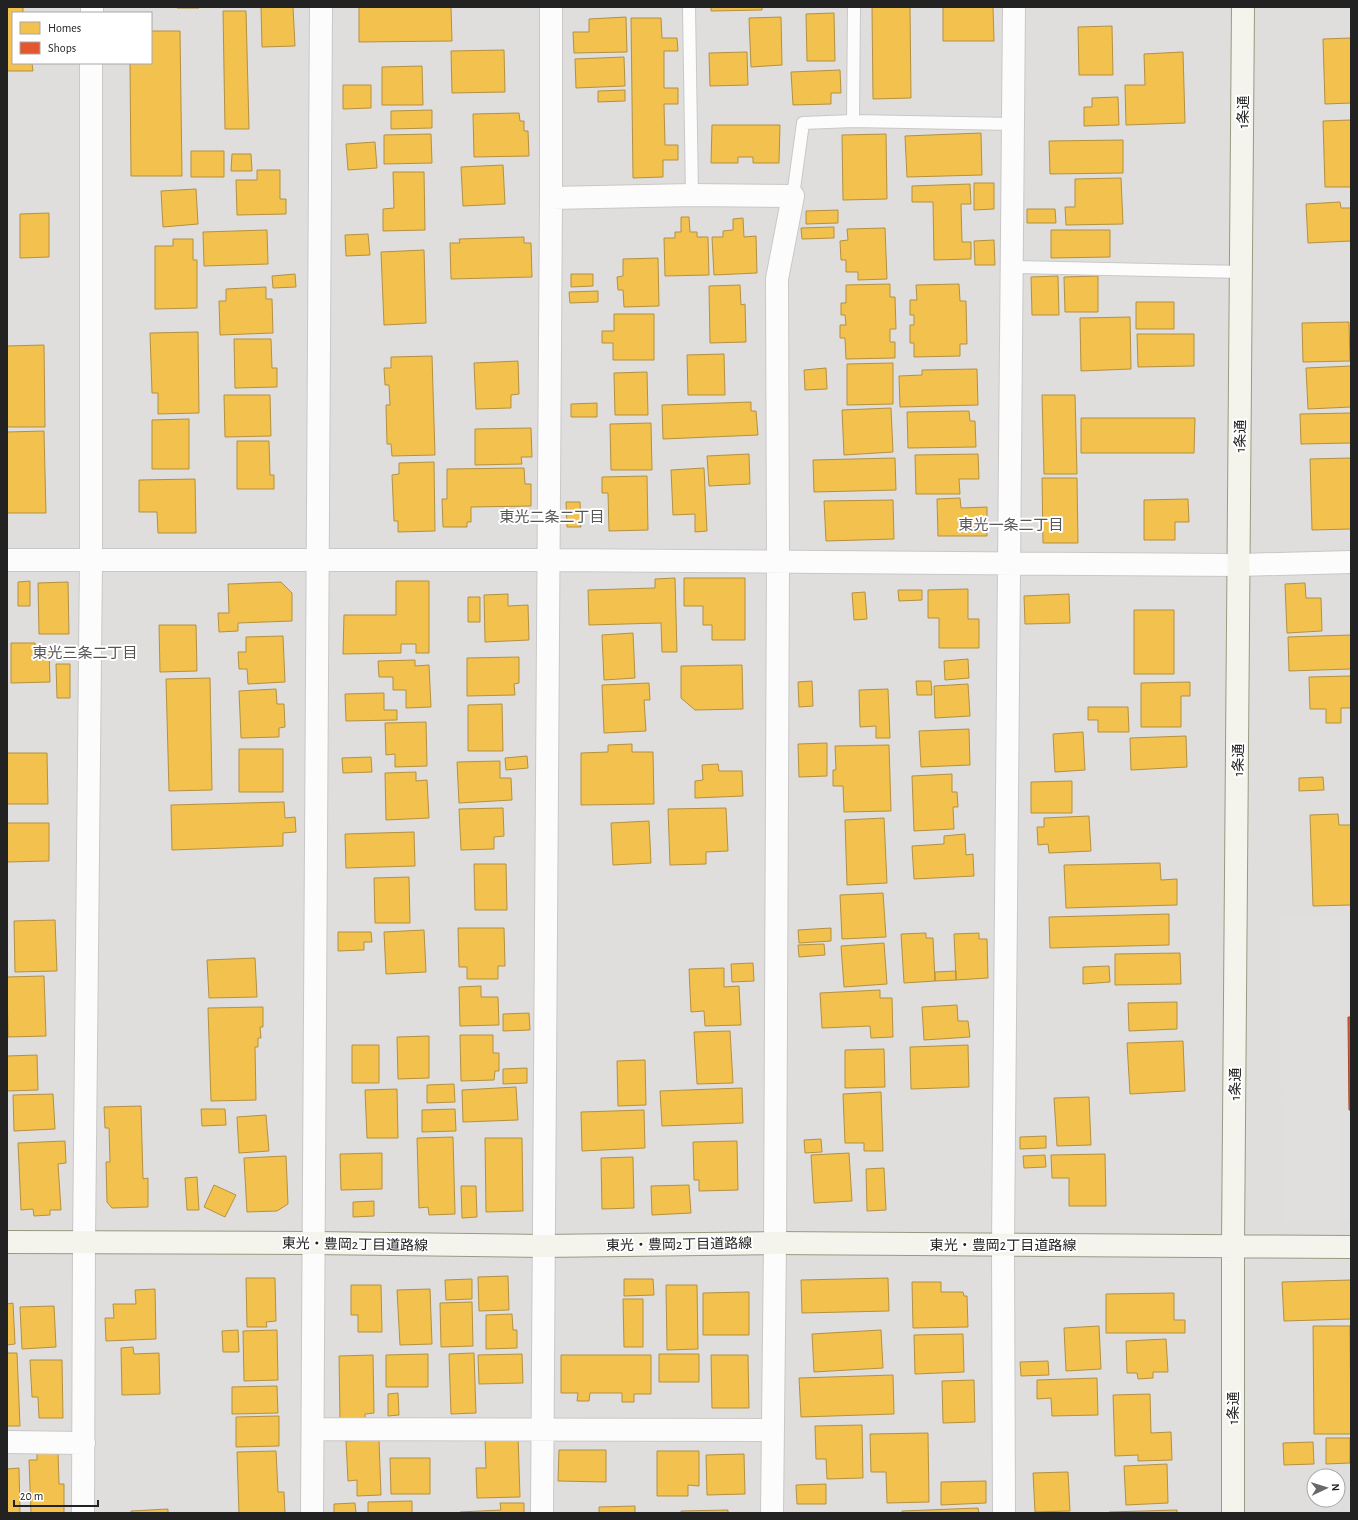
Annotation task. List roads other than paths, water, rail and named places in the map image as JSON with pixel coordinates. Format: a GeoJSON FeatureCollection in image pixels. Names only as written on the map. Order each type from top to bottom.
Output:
{"type":"FeatureCollection","features":[{"type":"Feature","properties":{"kind":"main road","name":"1条通"},"geometry":{"type":"LineString","coordinates":[[1233,1513],[1233,1246],[1243,7]]}},
{"type":"Feature","properties":{"kind":"main road","name":"東光・豊岡2丁目道路線"},"geometry":{"type":"LineString","coordinates":[[7,1242],[314,1243],[543,1246],[775,1243],[1351,1247]]}},
{"type":"Feature","properties":{"kind":"street"},"geometry":{"type":"LineString","coordinates":[[312,1513],[321,7]]}},
{"type":"Feature","properties":{"kind":"street"},"geometry":{"type":"LineString","coordinates":[[542,1513],[549,560],[551,7]]}},
{"type":"Feature","properties":{"kind":"street"},"geometry":{"type":"LineString","coordinates":[[1004,1513],[1003,1245],[1014,7]]}},
{"type":"Feature","properties":{"kind":"street"},"geometry":{"type":"LineString","coordinates":[[83,1513],[84,1243],[91,561],[92,64]]}},
{"type":"Feature","properties":{"kind":"street"},"geometry":{"type":"LineString","coordinates":[[551,198],[692,195],[793,196],[777,279],[778,562],[775,1243],[772,1513]]}},
{"type":"Feature","properties":{"kind":"street"},"geometry":{"type":"LineString","coordinates":[[7,560],[549,560],[1239,565],[1351,562]]}},
{"type":"Feature","properties":{"kind":"street"},"geometry":{"type":"LineString","coordinates":[[313,1429],[773,1430]]}},
{"type":"Feature","properties":{"kind":"street"},"geometry":{"type":"LineString","coordinates":[[7,1442],[84,1443]]}},
{"type":"Feature","properties":{"kind":"lane"},"geometry":{"type":"LineString","coordinates":[[689,7],[692,195]]}},
{"type":"Feature","properties":{"kind":"lane"},"geometry":{"type":"LineString","coordinates":[[853,122],[854,7]]}},
{"type":"Feature","properties":{"kind":"lane"},"geometry":{"type":"LineString","coordinates":[[793,196],[803,123],[853,122],[1014,124]]}},
{"type":"Feature","properties":{"kind":"lane"},"geometry":{"type":"LineString","coordinates":[[1011,268],[1242,272]]}},
{"type":"Feature","properties":{"kind":"district","name":"東光二条二丁目"},"geometry":{"type":"Point","coordinates":[552,517]}},
{"type":"Feature","properties":{"kind":"district","name":"東光一条二丁目"},"geometry":{"type":"Point","coordinates":[1011,525]}},
{"type":"Feature","properties":{"kind":"district","name":"東光三条二丁目"},"geometry":{"type":"Point","coordinates":[85,653]}}]}
